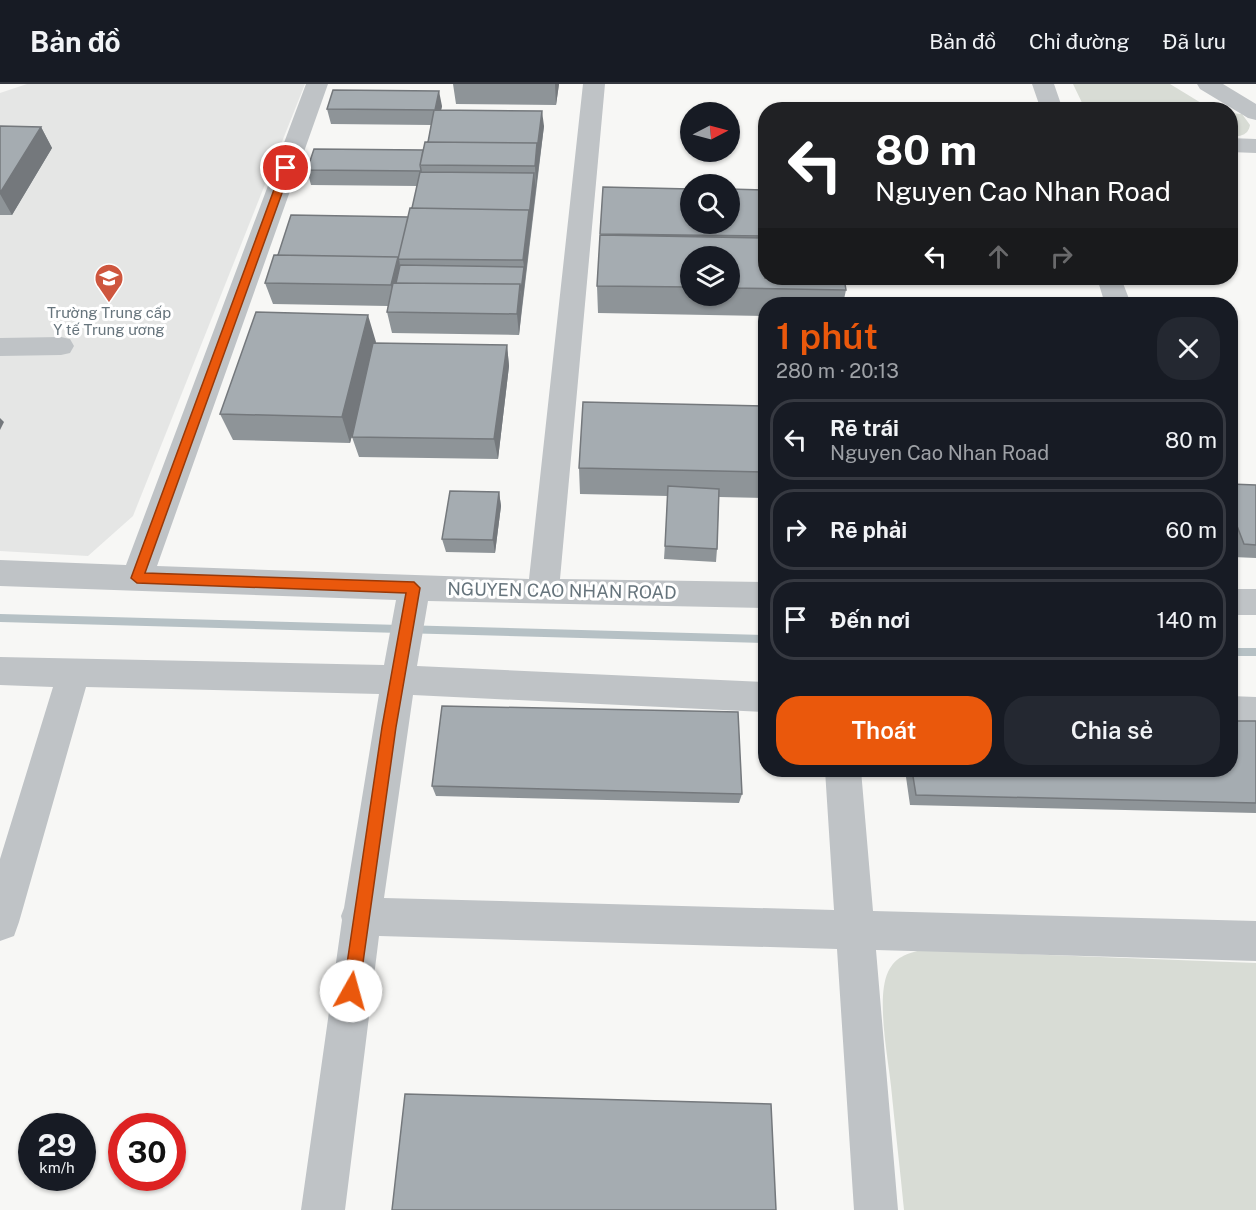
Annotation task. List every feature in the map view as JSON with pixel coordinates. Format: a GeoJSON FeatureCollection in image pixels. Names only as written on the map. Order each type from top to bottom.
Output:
{"type":"FeatureCollection","features":[{"type":"Feature","properties":{"kind":"street"},"geometry":{"type":"LineString","coordinates":[[137,578],[317,84]]}},
{"type":"Feature","properties":{"kind":"street"},"geometry":{"type":"LineString","coordinates":[[543,592],[594,84]]}},
{"type":"Feature","properties":{"kind":"street"},"geometry":{"type":"LineString","coordinates":[[1043,84],[1049,102]]}},
{"type":"Feature","properties":{"kind":"street"},"geometry":{"type":"LineString","coordinates":[[1208,84],[1238,102]]}},
{"type":"Feature","properties":{"kind":"street"},"geometry":{"type":"LineString","coordinates":[[1238,102],[1256,113]]}},
{"type":"Feature","properties":{"kind":"street"},"geometry":{"type":"LineString","coordinates":[[1238,145],[1256,146]]}},
{"type":"Feature","properties":{"kind":"street"},"geometry":{"type":"LineString","coordinates":[[0,347],[61,346]]}},
{"type":"Feature","properties":{"kind":"street","name":"NGUYEN CAO NHAN ROAD"},"geometry":{"type":"LineString","coordinates":[[0,573],[137,578],[412,598],[543,592],[758,595]]}},
{"type":"Feature","properties":{"kind":"street"},"geometry":{"type":"LineString","coordinates":[[322,1210],[360,916],[412,598]]}},
{"type":"Feature","properties":{"kind":"street"},"geometry":{"type":"LineString","coordinates":[[1238,602],[1256,602]]}},
{"type":"Feature","properties":{"kind":"street"},"geometry":{"type":"LineString","coordinates":[[0,671],[399,674],[758,697]]}},
{"type":"Feature","properties":{"kind":"street"},"geometry":{"type":"LineString","coordinates":[[0,922],[74,672]]}},
{"type":"Feature","properties":{"kind":"street"},"geometry":{"type":"LineString","coordinates":[[1238,711],[1256,712]]}},
{"type":"Feature","properties":{"kind":"street"},"geometry":{"type":"LineString","coordinates":[[844,777],[876,1210]]}},
{"type":"Feature","properties":{"kind":"street"},"geometry":{"type":"LineString","coordinates":[[360,916],[1256,940]]}},
{"type":"Feature","properties":{"kind":"shaded area","name":"Trường Trung cấp Y tế Trung ương"},"geometry":{"type":"Polygon","coordinates":[[[27,84],[305,84],[133,516],[88,556],[0,551],[0,93],[27,84]]]}},
{"type":"Feature","properties":{"kind":"shaded area"},"geometry":{"type":"Polygon","coordinates":[[[1073,84],[1170,84],[1200,102],[1082,102],[1073,84]]]}},
{"type":"Feature","properties":{"kind":"shaded area"},"geometry":{"type":"Polygon","coordinates":[[[1238,114],[1242,114],[1250,125],[1249,129],[1238,136],[1238,114]]]}},
{"type":"Feature","properties":{"kind":"shaded area"},"geometry":{"type":"Polygon","coordinates":[[[921,950],[1256,963],[1256,1210],[904,1210],[884,1028],[883,997],[888,972],[894,963],[906,955],[921,950]]]}},
{"type":"Feature","properties":{"kind":"building"},"geometry":{"type":"Polygon","coordinates":[[[333,90],[439,91],[435,110],[327,109],[333,90]]]}},
{"type":"Feature","properties":{"kind":"building"},"geometry":{"type":"Polygon","coordinates":[[[434,110],[542,111],[537,150],[537,143],[428,142],[434,110]]]}},
{"type":"Feature","properties":{"kind":"building"},"geometry":{"type":"Polygon","coordinates":[[[0,126],[41,127],[0,193],[0,126]]]}},
{"type":"Feature","properties":{"kind":"building"},"geometry":{"type":"Polygon","coordinates":[[[425,142],[537,143],[535,166],[420,165],[425,142]]]}},
{"type":"Feature","properties":{"kind":"building"},"geometry":{"type":"Polygon","coordinates":[[[314,149],[423,150],[421,171],[307,170],[314,149]]]}},
{"type":"Feature","properties":{"kind":"building"},"geometry":{"type":"Polygon","coordinates":[[[420,172],[534,173],[529,216],[529,210],[412,208],[420,172]]]}},
{"type":"Feature","properties":{"kind":"building"},"geometry":{"type":"Polygon","coordinates":[[[603,187],[680,189],[680,234],[740,234],[740,189],[758,190],[758,236],[600,234],[603,187]]]}},
{"type":"Feature","properties":{"kind":"building"},"geometry":{"type":"Polygon","coordinates":[[[410,208],[529,210],[523,260],[398,259],[410,208]]]}},
{"type":"Feature","properties":{"kind":"building"},"geometry":{"type":"Polygon","coordinates":[[[291,215],[408,217],[398,258],[278,255],[291,215]]]}},
{"type":"Feature","properties":{"kind":"building"},"geometry":{"type":"Polygon","coordinates":[[[600,235],[758,238],[758,285],[845,285],[846,290],[740,288],[740,246],[680,246],[680,287],[597,286],[600,235]]]}},
{"type":"Feature","properties":{"kind":"building"},"geometry":{"type":"Polygon","coordinates":[[[274,255],[398,257],[391,285],[265,283],[274,255]]]}},
{"type":"Feature","properties":{"kind":"building"},"geometry":{"type":"Polygon","coordinates":[[[400,265],[524,267],[521,291],[520,284],[396,283],[400,265]]]}},
{"type":"Feature","properties":{"kind":"building"},"geometry":{"type":"Polygon","coordinates":[[[393,283],[520,284],[517,314],[387,312],[393,283]]]}},
{"type":"Feature","properties":{"kind":"building"},"geometry":{"type":"Polygon","coordinates":[[[256,312],[368,315],[342,417],[220,414],[256,312]]]}},
{"type":"Feature","properties":{"kind":"building"},"geometry":{"type":"Polygon","coordinates":[[[373,343],[507,345],[494,439],[352,437],[373,343]]]}},
{"type":"Feature","properties":{"kind":"building"},"geometry":{"type":"Polygon","coordinates":[[[583,402],[758,406],[758,472],[579,468],[583,402]]]}},
{"type":"Feature","properties":{"kind":"building"},"geometry":{"type":"Polygon","coordinates":[[[1238,484],[1256,485],[1256,545],[1244,544],[1238,529],[1238,484]]]}},
{"type":"Feature","properties":{"kind":"building"},"geometry":{"type":"Polygon","coordinates":[[[668,486],[719,489],[717,549],[665,546],[668,486]]]}},
{"type":"Feature","properties":{"kind":"building"},"geometry":{"type":"Polygon","coordinates":[[[450,491],[499,492],[493,540],[442,539],[450,491]]]}},
{"type":"Feature","properties":{"kind":"building"},"geometry":{"type":"Polygon","coordinates":[[[442,706],[738,712],[742,794],[432,786],[442,706]]]}},
{"type":"Feature","properties":{"kind":"building"},"geometry":{"type":"Polygon","coordinates":[[[1238,721],[1256,721],[1256,803],[916,795],[913,777],[1238,777],[1238,721]]]}},
{"type":"Feature","properties":{"kind":"building"},"geometry":{"type":"Polygon","coordinates":[[[405,1094],[771,1104],[776,1210],[392,1210],[405,1094]]]}},
{"type":"Feature","properties":{"kind":"waterway"},"geometry":{"type":"LineString","coordinates":[[0,618],[758,639]]}},
{"type":"Feature","properties":{"kind":"waterway"},"geometry":{"type":"LineString","coordinates":[[1238,652],[1256,652]]}},
{"type":"Feature","properties":{"kind":"place","name":"Trường Trung cấp Y tế Trung ương"},"geometry":{"type":"Point","coordinates":[109,304]}},
{"type":"Feature","properties":{"kind":"route"},"geometry":{"type":"LineString","coordinates":[[286,168],[137,578],[414,588],[389,727],[351,991]]}}]}
